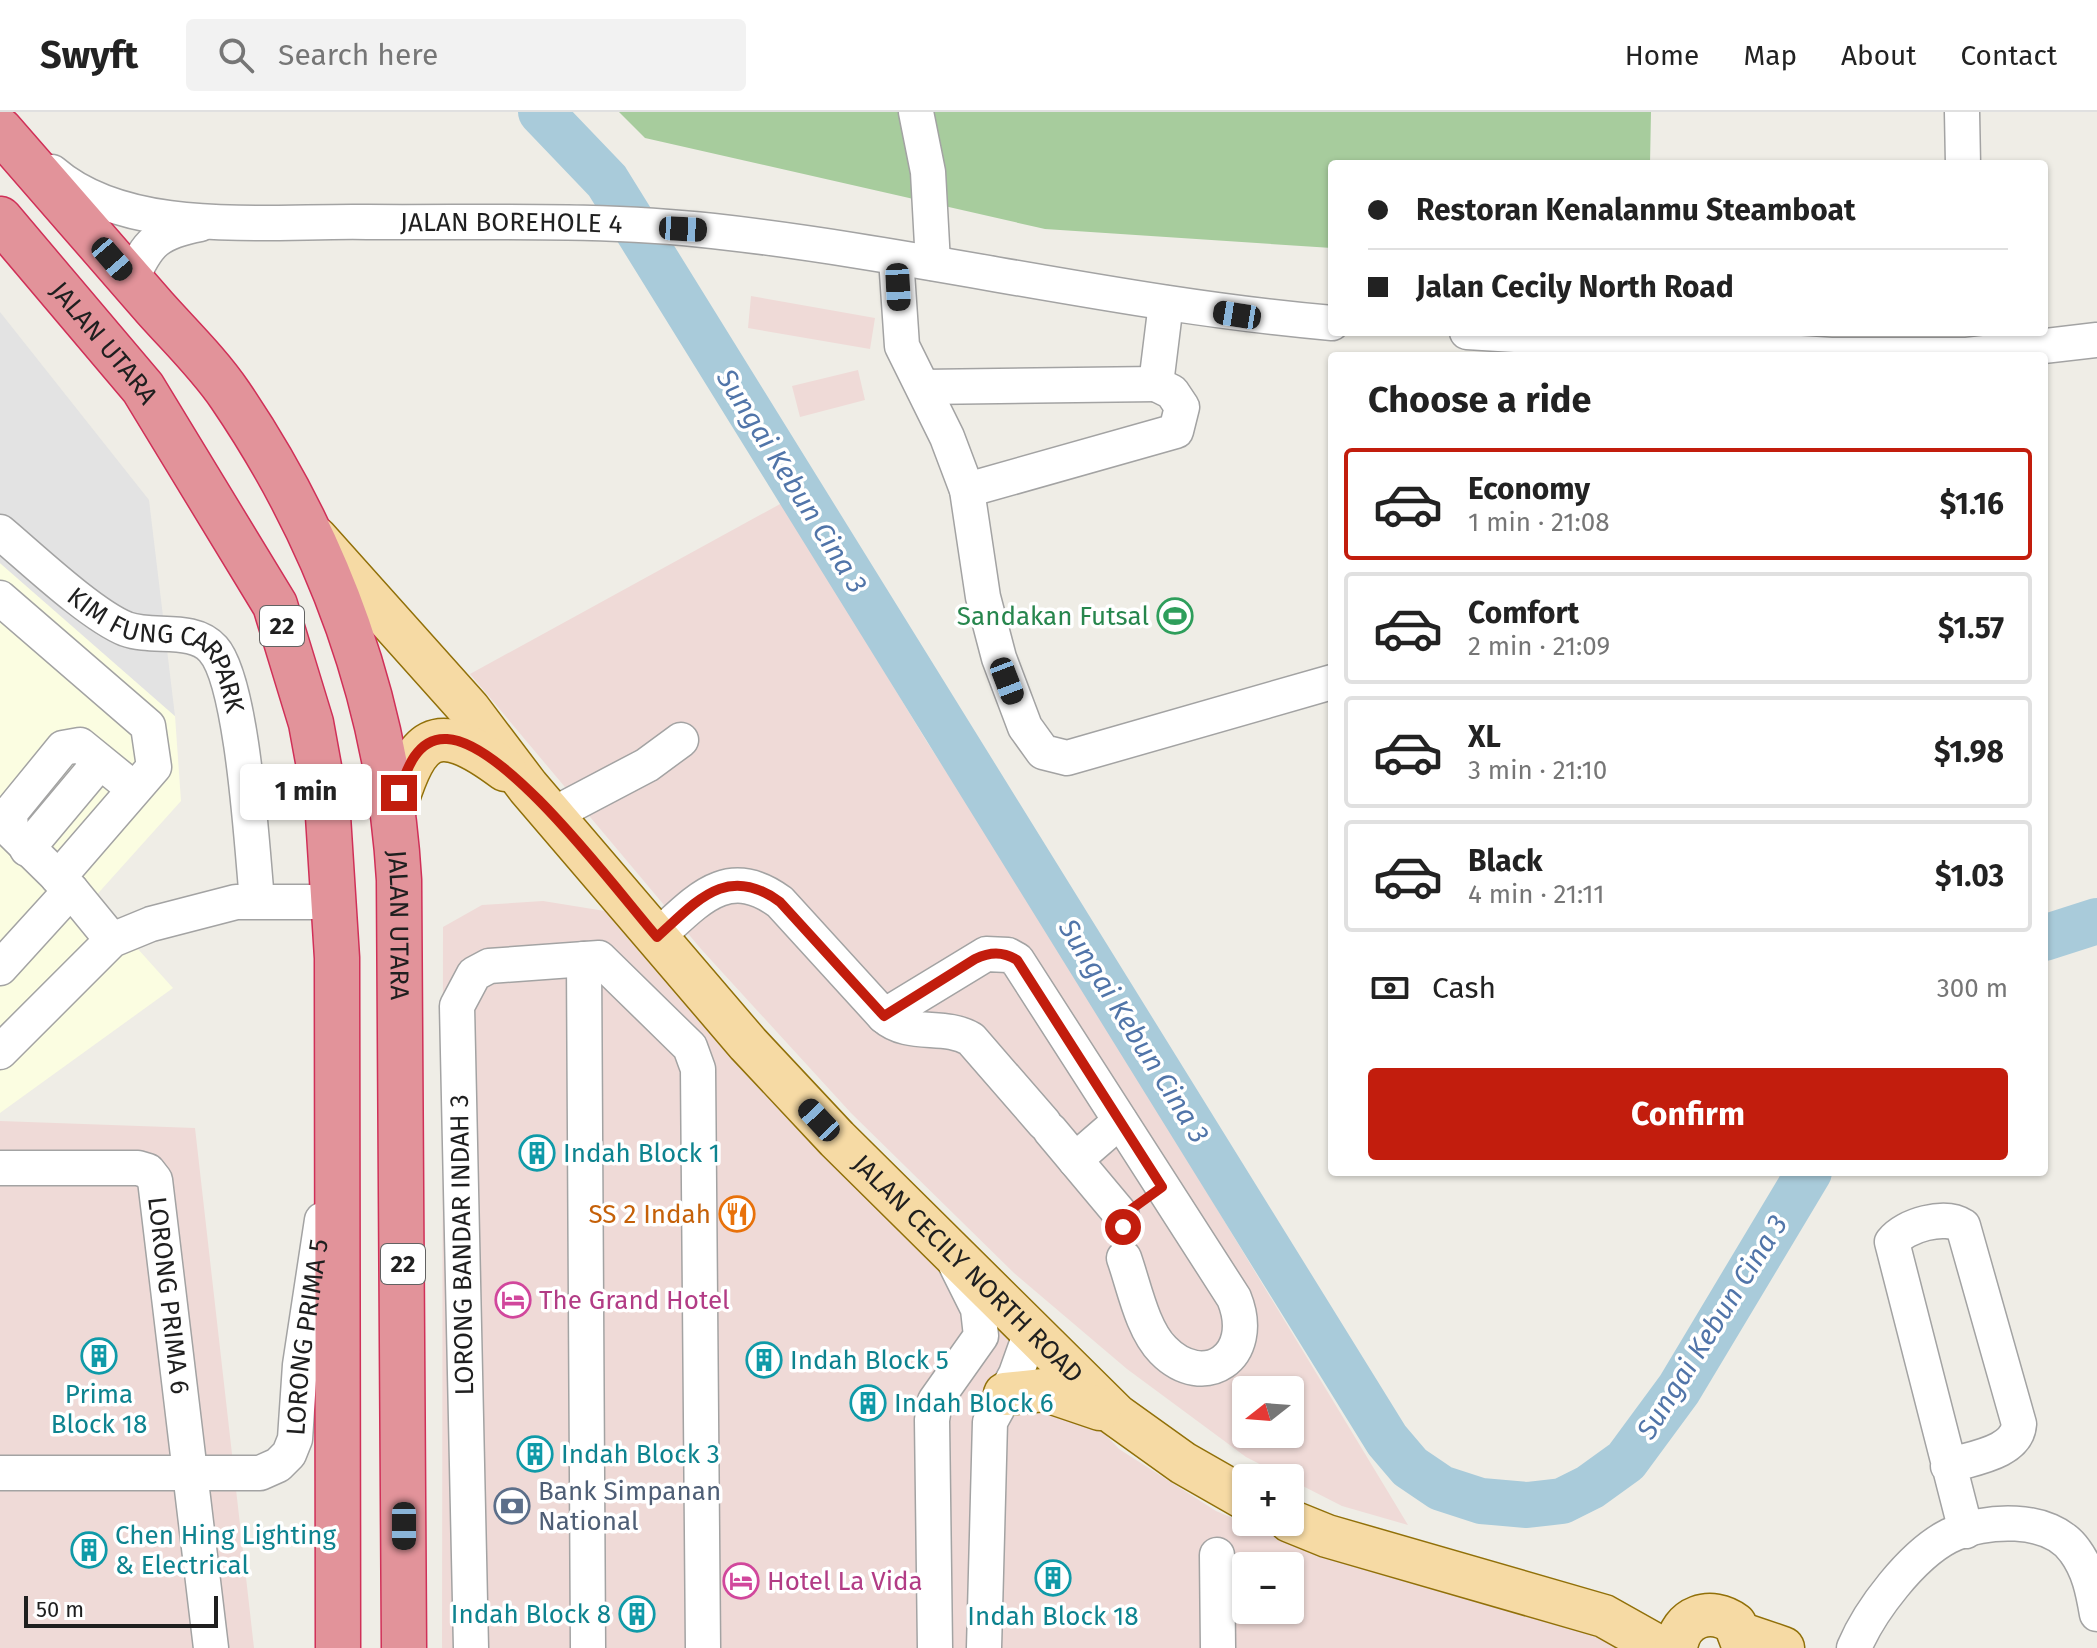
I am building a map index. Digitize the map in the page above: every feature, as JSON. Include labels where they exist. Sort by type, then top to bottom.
[{"type":"highway","name":"JALAN UTARA","points":[[0,128],[229,393],[310,531],[347,617],[375,713],[393,815],[399,880],[404,1648]]},
{"type":"highway","name":"JALAN UTARA","points":[[0,219],[143,388],[275,605],[311,723],[328,816],[338,1010],[338,1648]]},
{"type":"main road","name":"JALAN CECILY NORTH ROAD","points":[[310,531],[469,709],[540,801],[827,1129],[1116,1415],[1183,1463],[1232,1491]]},
{"type":"main road","name":"JALAN CECILY NORTH ROAD","points":[[393,815],[406,772],[417,752],[430,742],[446,738],[476,749],[540,801]]},
{"type":"main road","points":[[1010,1384],[1030,1390],[1059,1392],[1116,1415]]},
{"type":"main road","points":[[1304,1527],[1604,1616],[1622,1613],[1674,1641],[1693,1618],[1715,1614],[1726,1617],[1743,1641],[1783,1648]]},
{"type":"street","points":[[916,112],[928,172],[933,263]]},
{"type":"street","points":[[1962,112],[1963,160]]},
{"type":"street","name":"JALAN BOREHOLE 4","points":[[0,128],[67,185],[87,197],[125,209],[212,222],[594,224],[710,230],[933,263],[1237,315],[1328,323]]},
{"type":"street","points":[[131,281],[143,253],[154,239],[181,228],[212,222]]},
{"type":"street","points":[[896,258],[902,346],[967,490],[983,597],[999,658],[1025,727],[1043,752],[1067,758],[1328,683]]},
{"type":"street","points":[[1156,384],[1166,303]]},
{"type":"street","points":[[1530,336],[1784,352]]},
{"type":"street","points":[[1865,352],[1967,343],[2097,340]]},
{"type":"street","points":[[923,387],[1156,384],[1172,392],[1182,407],[1176,431],[967,490]]},
{"type":"street","name":"KIM FUNG CARPARK","points":[[0,532],[57,581],[122,628],[142,634],[195,636],[214,649],[235,707],[257,900]]},
{"type":"street","points":[[0,598],[148,726],[154,767],[134,789],[0,968]]},
{"type":"street","points":[[540,801],[647,765],[681,740]]},
{"type":"street","points":[[112,940],[64,884],[27,849],[99,763],[134,789]]},
{"type":"street","points":[[657,937],[710,893],[729,885],[747,884],[762,889],[780,902],[884,1016],[902,1028],[956,1033],[971,1039],[1075,1160],[1123,1234],[1160,1347],[1177,1360],[1198,1367],[1219,1364],[1228,1358],[1242,1337],[1239,1310],[1017,960],[1008,955],[986,954],[884,1016]]},
{"type":"street","points":[[0,1052],[112,940],[194,912],[257,900],[333,902]]},
{"type":"street","points":[[588,1648],[592,959]]},
{"type":"street","points":[[592,959],[690,1047],[698,1069],[703,1648]]},
{"type":"street","name":"LORONG BANDAR INDAH 3","points":[[471,1648],[457,1006],[474,974],[489,966],[592,959]]},
{"type":"street","name":"LORONG PRIMA 5","points":[[0,1473],[260,1473],[278,1465],[289,1454],[298,1422],[300,1365],[338,1117]]},
{"type":"street","points":[[1075,1160],[1120,1121]]},
{"type":"street","name":"LORONG PRIMA 6","points":[[0,1168],[138,1168],[148,1171],[155,1180],[211,1648]]},
{"type":"street","points":[[1123,1234],[1162,1187]]},
{"type":"street","points":[[1948,1466],[2010,1445],[2018,1436],[2019,1424],[1963,1226],[1949,1220],[1907,1228],[1892,1242],[1948,1466],[1966,1531]]},
{"type":"street","points":[[935,1648],[932,1420],[935,1401],[981,1336],[981,1319],[949,1250]]},
{"type":"street","points":[[984,1648],[987,1442],[990,1422],[1010,1384],[1031,1332]]},
{"type":"street","points":[[976,1346],[1010,1384]]},
{"type":"street","points":[[1854,1648],[1880,1603],[1906,1570],[1948,1536],[1998,1524],[2038,1525],[2074,1547],[2090,1575],[2097,1614]]},
{"type":"street","points":[[1217,1555],[1218,1648]]},
{"type":"shaded area","points":[[751,296],[875,318],[870,349],[748,328]]},
{"type":"shaded area","points":[[0,312],[149,500],[175,716],[0,563]]},
{"type":"shaded area","points":[[858,370],[865,400],[800,417],[792,386]]},
{"type":"shaded area","points":[[782,503],[927,742],[1034,906],[1408,1525],[1342,1506],[1304,1487],[1304,1464],[1260,1464],[1234,1448],[1304,1448],[1304,1376],[1232,1376],[1232,1447],[1127,1369],[1014,1273],[851,1113],[701,949],[470,674]]},
{"type":"shaded area","points":[[0,563],[175,716],[181,801],[93,899],[173,988],[0,1113]]},
{"type":"shaded area","points":[[543,901],[611,912],[1119,1449],[1216,1511],[1232,1518],[1232,1536],[1275,1536],[1654,1648],[442,1648],[443,927],[482,905]]},
{"type":"shaded area","points":[[0,1121],[195,1128],[254,1648],[0,1648]]},
{"type":"green space","points":[[619,112],[1651,112],[1650,160],[1328,160],[1328,248],[1045,229],[645,138]]},
{"type":"waterway","name":"Sungai Kebun Cina 3","points":[[541,112],[607,181],[1387,1440],[1410,1467],[1441,1488],[1481,1501],[1527,1505],[1562,1501],[1590,1487],[1626,1461],[1679,1389],[1807,1176]]},
{"type":"waterway","name":"Sungai Kebun Cina 3","points":[[2048,937],[2097,921]]},
{"type":"place","name":"Sandakan Futsal","points":[[1175,616]]},
{"type":"place","name":"Indah Block 1","points":[[537,1153]]},
{"type":"place","name":"SS 2 Indah","points":[[737,1214]]},
{"type":"place","name":"The Grand Hotel","points":[[513,1300]]},
{"type":"place","name":"Prima Block 18","points":[[99,1356]]},
{"type":"place","name":"Indah Block 5","points":[[764,1360]]},
{"type":"place","name":"Indah Block 6","points":[[868,1403]]},
{"type":"place","name":"Indah Block 3","points":[[535,1454]]},
{"type":"place","name":"Bank Simpanan National","points":[[512,1506]]},
{"type":"place","name":"Chen Hing Lighting & Electrical","points":[[89,1550]]},
{"type":"place","name":"Indah Block 18","points":[[1053,1578]]},
{"type":"place","name":"Hotel La Vida","points":[[741,1581]]},
{"type":"place","name":"Indah Block 8","points":[[637,1614]]},
{"type":"route","points":[[399,793],[417,752],[430,742],[446,738],[462,742],[528,787],[657,937],[710,893],[729,885],[747,884],[762,889],[780,902],[884,1016],[986,954],[998,953],[1017,960],[1162,1187],[1122,1216],[1123,1227]]}]
